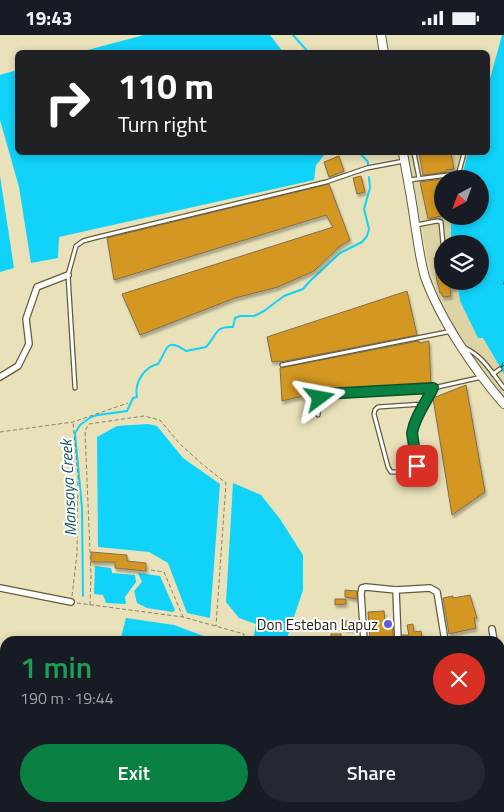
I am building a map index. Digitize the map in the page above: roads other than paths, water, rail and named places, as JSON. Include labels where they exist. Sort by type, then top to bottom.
[{"type":"main road","points":[[381,35],[384,50]]},
{"type":"main road","points":[[403,155],[420,257],[433,296],[462,347],[482,377],[504,404]]},
{"type":"street","points":[[0,377],[18,367],[29,344],[26,319],[37,287],[68,275]]},
{"type":"street","points":[[0,588],[71,602]]},
{"type":"street","points":[[364,636],[362,588],[396,590],[435,589],[444,636]]},
{"type":"street","points":[[396,590],[398,636]]},
{"type":"street","points":[[492,629],[493,636]]},
{"type":"lane","points":[[414,155],[419,178]]},
{"type":"lane","points":[[408,180],[456,174],[459,172],[463,155]]},
{"type":"lane","points":[[75,388],[68,275],[76,246],[84,241],[326,182],[367,168],[404,161]]},
{"type":"lane","points":[[416,225],[425,222],[441,222],[442,235]]},
{"type":"lane","points":[[282,365],[452,331]]},
{"type":"lane","points":[[462,347],[477,355],[504,388]]},
{"type":"lane","points":[[493,374],[500,369]]},
{"type":"lane","points":[[318,415],[320,398],[324,394],[433,388],[482,377]]},
{"type":"lane","points":[[423,404],[378,407],[375,410],[376,423],[391,472],[412,472],[416,470],[412,433],[423,404],[433,388]]},
{"type":"water","points":[[144,35],[270,35],[281,50],[88,50]]},
{"type":"water","points":[[502,35],[504,35],[504,374],[483,338],[478,338],[460,301],[458,290],[489,290],[489,235],[451,235],[451,225],[489,225],[489,170],[463,170],[467,155],[490,155],[490,79]]},
{"type":"water","points":[[15,71],[15,155],[324,155],[316,165],[314,180],[59,237],[58,258],[31,263],[19,187],[0,120],[0,75]]},
{"type":"water","points":[[0,176],[14,268],[0,272]]},
{"type":"water","points":[[148,424],[157,426],[183,458],[220,484],[210,618],[187,613],[168,563],[149,552],[98,547],[97,437],[117,426]]},
{"type":"water","points":[[233,483],[261,495],[280,519],[303,555],[303,590],[288,636],[254,636],[256,624],[239,618],[226,602]]},
{"type":"water","points":[[95,566],[111,568],[112,573],[135,575],[136,582],[125,597],[126,604],[106,603],[103,595],[94,594]]},
{"type":"water","points":[[138,573],[160,576],[175,610],[173,612],[147,608],[137,603],[134,591],[142,582]]},
{"type":"water","points":[[126,618],[174,625],[204,636],[121,636]]},
{"type":"waterway","name":"Mansaya Creek","points":[[293,35],[306,50]]},
{"type":"waterway","name":"Mansaya Creek","points":[[362,155],[368,162],[368,165]]},
{"type":"waterway","name":"Mansaya Creek","points":[[83,596],[82,508],[75,433],[80,425],[91,417],[127,411],[133,398],[137,397],[137,386],[141,376],[148,368],[158,364],[165,350],[170,345],[186,351],[206,347],[219,330],[233,327],[235,318],[254,316],[284,296],[303,289],[340,253],[362,242],[367,236],[369,229],[364,209],[370,188],[369,177]]},
{"type":"place","name":"Don Esteban Lapuz","points":[[388,624]]}]
